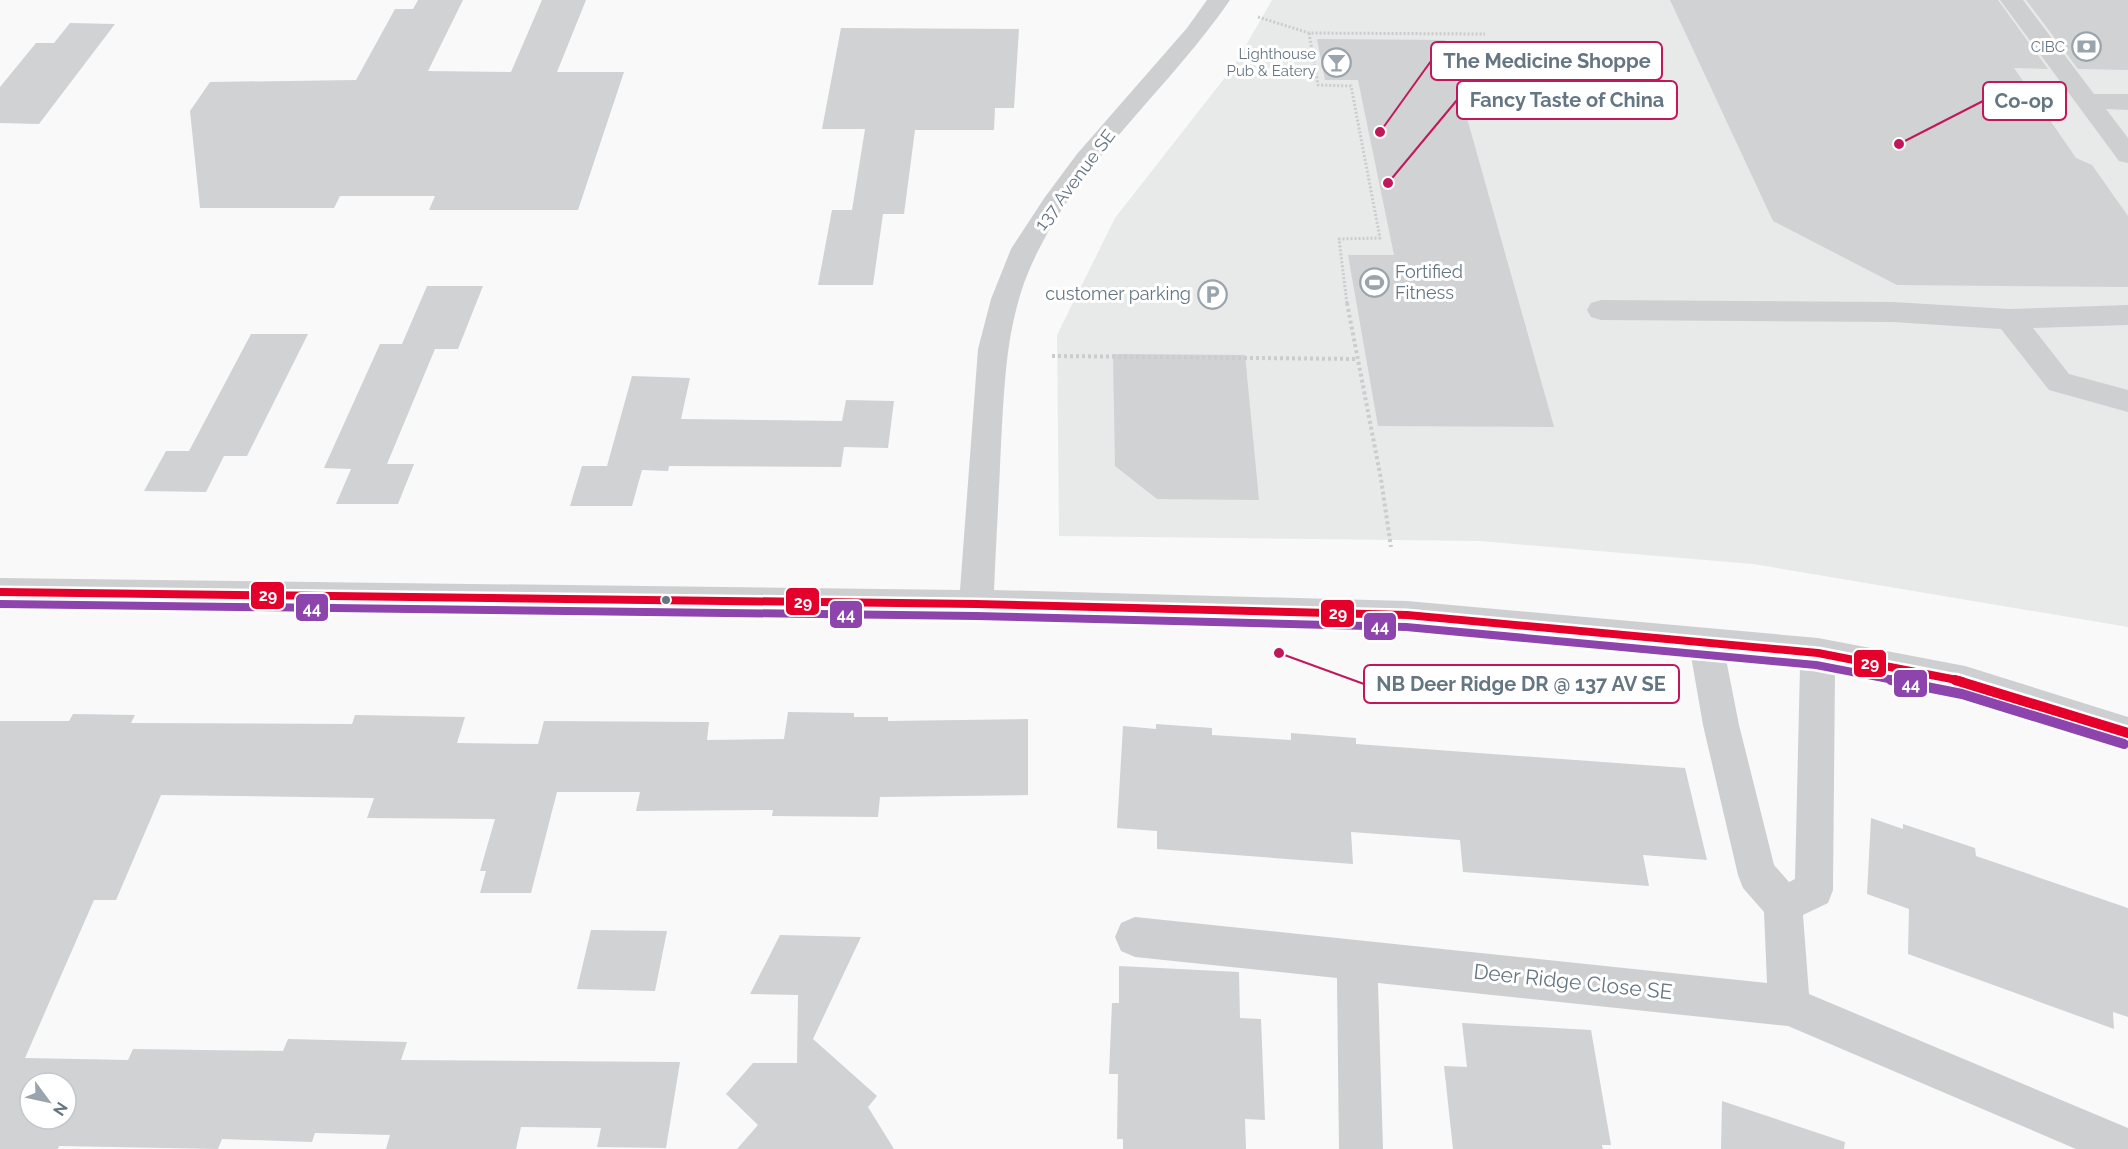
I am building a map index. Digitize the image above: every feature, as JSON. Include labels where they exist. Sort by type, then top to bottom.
[{"type":"street","name":"137 Avenue SE","points":[[976,604],[992,349],[1005,299],[1025,249],[1054,203],[1086,160],[1195,33],[1219,0]]},
{"type":"street","points":[[2011,0],[2128,155]]},
{"type":"street","points":[[2087,101],[2128,102]]},
{"type":"street","points":[[1601,310],[1893,312],[2009,319],[2128,315]]},
{"type":"street","points":[[2009,319],[2059,382],[2128,401]]},
{"type":"street","points":[[0,592],[976,604],[1407,615],[1818,653],[1965,682],[2128,733]]},
{"type":"street","points":[[1706,643],[1721,725],[1756,875],[1783,905],[1789,1006]]},
{"type":"street","points":[[1783,905],[1814,890],[1818,653]]},
{"type":"street","name":"Deer Ridge Close SE","points":[[1136,937],[1789,1006],[2127,1149]]},
{"type":"street","points":[[1357,959],[1361,1149]]},
{"type":"path","points":[[1258,17],[1309,33],[1485,34]]},
{"type":"path","points":[[1309,33],[1318,85],[1351,86],[1380,238],[1339,239],[1342,277],[1391,547]]},
{"type":"path","points":[[1052,356],[1358,359]]},
{"type":"shaded area","points":[[1272,0],[2128,0],[2128,627],[1753,564],[1480,541],[1059,536],[1057,335],[1115,218],[1234,66]]},
{"type":"building","points":[[418,0],[463,0],[428,71],[511,72],[542,0],[586,0],[557,72],[624,72],[578,210],[429,210],[435,196],[340,196],[334,208],[200,208],[190,111],[210,82],[356,80],[395,9],[413,9]]},
{"type":"building","points":[[1670,0],[1998,0],[2048,69],[2014,68],[2076,158],[2092,165],[2128,216],[2128,287],[1897,285],[1773,221]]},
{"type":"building","points":[[2026,0],[2128,0],[2128,70],[2078,69]]},
{"type":"building","points":[[70,23],[115,24],[39,124],[0,123],[0,87],[36,43],[54,43]]},
{"type":"building","points":[[841,28],[1019,29],[1014,108],[995,108],[994,130],[915,130],[904,214],[883,214],[873,285],[818,285],[832,210],[852,210],[865,129],[822,129]]},
{"type":"building","points":[[1317,39],[1445,40],[1554,427],[1378,426],[1348,255],[1394,255],[1358,80],[1325,80]]},
{"type":"building","points":[[427,286],[483,286],[458,349],[435,349],[387,464],[414,464],[398,504],[336,504],[351,469],[324,468],[380,344],[402,344]]},
{"type":"building","points":[[251,334],[308,334],[247,456],[224,456],[206,492],[144,491],[166,451],[189,451]]},
{"type":"building","points":[[1113,354],[1245,355],[1259,500],[1157,499],[1115,466]]},
{"type":"building","points":[[632,376],[690,378],[681,419],[842,421],[846,400],[894,401],[888,448],[844,447],[841,467],[669,466],[668,471],[642,470],[632,506],[570,506],[582,466],[607,466]]},
{"type":"building","points":[[788,712],[854,713],[854,717],[888,717],[888,721],[1028,719],[1028,795],[880,797],[878,817],[772,816],[773,810],[636,811],[640,792],[557,792],[531,893],[480,893],[486,871],[480,871],[495,819],[367,818],[374,798],[161,795],[116,900],[94,900],[25,1058],[128,1060],[133,1049],[283,1051],[288,1039],[407,1042],[401,1060],[680,1062],[666,1148],[597,1147],[601,1128],[521,1127],[516,1149],[386,1149],[390,1135],[315,1133],[312,1142],[222,1139],[218,1149],[59,1146],[58,1149],[0,1149],[0,721],[69,721],[73,714],[135,715],[131,723],[352,724],[355,715],[465,717],[457,743],[538,744],[544,721],[709,722],[707,740],[784,739]]},
{"type":"building","points":[[1156,724],[1212,728],[1212,735],[1291,740],[1291,733],[1356,738],[1356,744],[1685,768],[1707,860],[1643,855],[1649,886],[1463,872],[1460,840],[1351,832],[1353,864],[1157,849],[1157,831],[1117,828],[1123,726],[1156,729]]},
{"type":"building","points":[[1871,818],[1903,829],[1903,824],[1975,848],[1976,856],[2128,908],[2128,1017],[2113,1012],[2114,1029],[1908,954],[1909,909],[1867,894]]},
{"type":"building","points":[[591,930],[667,931],[655,991],[577,989]]},
{"type":"building","points":[[780,935],[861,937],[813,1039],[877,1096],[868,1107],[894,1149],[737,1149],[758,1125],[726,1094],[753,1063],[797,1063],[798,995],[750,994]]},
{"type":"building","points":[[1119,966],[1239,972],[1240,1018],[1261,1019],[1265,1120],[1245,1119],[1246,1149],[1123,1149],[1123,1139],[1117,1139],[1118,1074],[1109,1074],[1112,1003],[1119,1003]]},
{"type":"building","points":[[1462,1023],[1591,1030],[1611,1145],[1602,1145],[1603,1149],[1453,1149],[1444,1066],[1467,1067]]},
{"type":"building","points":[[1722,1101],[1845,1142],[1844,1149],[1721,1149]]},
{"type":"transit line","name":"29","points":[[0,592],[976,604],[1407,615],[1818,653],[1965,682],[2128,733]]},
{"type":"transit line","name":"44","points":[[0,604],[976,616],[1406,627],[1816,665],[1962,694],[2124,744]]},
{"type":"place","name":"CIBC","points":[[2086,47]]},
{"type":"place","name":"Lighthouse Pub & Eatery","points":[[1337,63]]},
{"type":"place","name":"The Medicine Shoppe","points":[[1380,132]]},
{"type":"place","name":"Co-op","points":[[1899,144]]},
{"type":"place","name":"Fancy Taste of China","points":[[1388,183]]},
{"type":"place","name":"Fortified Fitness","points":[[1374,282]]},
{"type":"place","name":"customer parking","points":[[1212,294]]},
{"type":"place","name":"NB Deer Ridge DR @ 137 AV SE","points":[[1279,653]]}]
